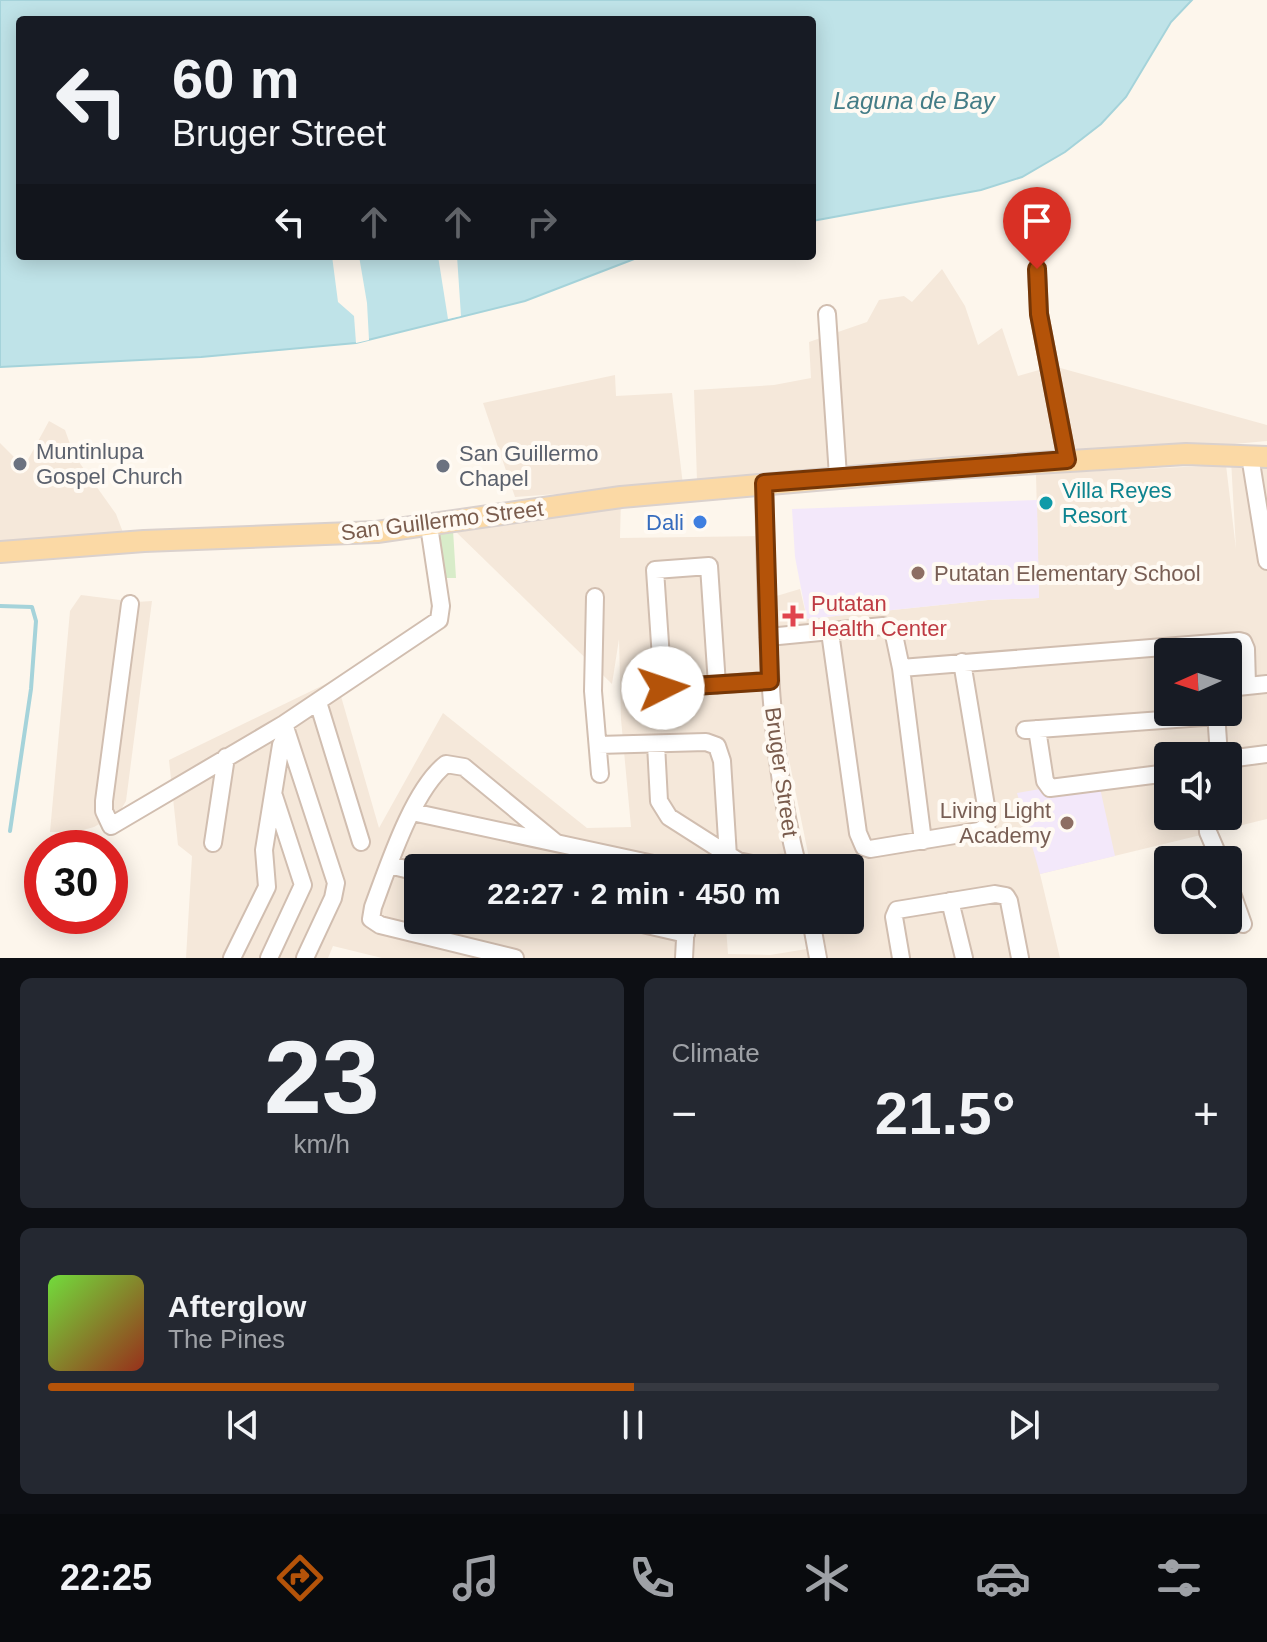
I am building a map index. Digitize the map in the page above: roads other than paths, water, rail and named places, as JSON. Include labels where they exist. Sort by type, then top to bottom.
[{"type":"main road","name":"San Guillermo Street","points":[[0,552],[144,541],[377,532],[621,497],[838,476],[1186,454],[1258,457]]},
{"type":"street","points":[[1037,269],[1039,314],[1067,460]]},
{"type":"street","points":[[827,314],[838,476]]},
{"type":"street","points":[[1258,457],[1267,561]]},
{"type":"street","name":"Bruger Street","points":[[764,483],[770,681],[778,766],[795,854]]},
{"type":"street","points":[[130,604],[104,801],[104,811],[111,826],[226,757],[285,729],[318,702],[439,620],[441,606],[429,526]]},
{"type":"street","points":[[717,685],[709,566],[655,570],[663,688],[717,685],[770,681]]},
{"type":"street","points":[[595,597],[593,691],[600,774]]},
{"type":"street","points":[[768,637],[890,627],[895,634],[901,668],[923,841]]},
{"type":"street","points":[[830,632],[859,841],[870,849],[979,831],[988,823],[962,662]]},
{"type":"street","points":[[901,668],[1239,641],[1246,649],[1247,685]]},
{"type":"street","points":[[1242,686],[1267,684]]},
{"type":"street","points":[[318,702],[361,842]]},
{"type":"street","points":[[1154,719],[1031,730],[1045,781],[1050,788],[1154,775]]},
{"type":"street","points":[[232,958],[267,887],[264,850],[285,729]]},
{"type":"street","points":[[285,729],[336,883],[333,898],[305,958]]},
{"type":"street","points":[[598,745],[706,742],[717,746],[721,752],[728,854]]},
{"type":"street","points":[[656,744],[659,801],[665,813],[725,854]]},
{"type":"street","points":[[1242,757],[1267,754]]},
{"type":"street","points":[[213,843],[226,757]]},
{"type":"street","points":[[515,958],[471,953],[380,925],[371,919],[373,907],[412,812],[427,784],[446,764],[464,767],[555,842]]},
{"type":"street","points":[[269,958],[303,885],[274,793]]},
{"type":"street","points":[[412,812],[609,854]]},
{"type":"street","points":[[389,865],[404,869]]},
{"type":"street","points":[[901,958],[895,913],[901,908],[995,894],[1006,896],[1020,958]]},
{"type":"street","points":[[950,901],[964,958]]},
{"type":"street","points":[[684,958],[686,934]]},
{"type":"street","points":[[814,934],[818,958]]},
{"type":"water","name":"Laguna de Bay","points":[[0,0],[1192,0],[1171,22],[1126,97],[1101,124],[1065,152],[1022,177],[981,190],[816,220],[816,16],[16,16],[16,260],[632,260],[525,301],[356,343],[201,357],[0,367]]},
{"type":"waterway","points":[[0,606],[32,607],[36,621],[31,689],[10,831]]},
{"type":"place","name":"Muntinlupa Gospel Church","points":[[20,464]]},
{"type":"place","name":"San Guillermo Chapel","points":[[443,466]]},
{"type":"place","name":"Villa Reyes Resort","points":[[1046,503]]},
{"type":"place","name":"Dali","points":[[700,522]]},
{"type":"place","name":"Putatan Elementary School","points":[[918,573]]},
{"type":"place","name":"Putatan Health Center","points":[[793,616]]},
{"type":"place","name":"Living Light Academy","points":[[1067,823]]}]
